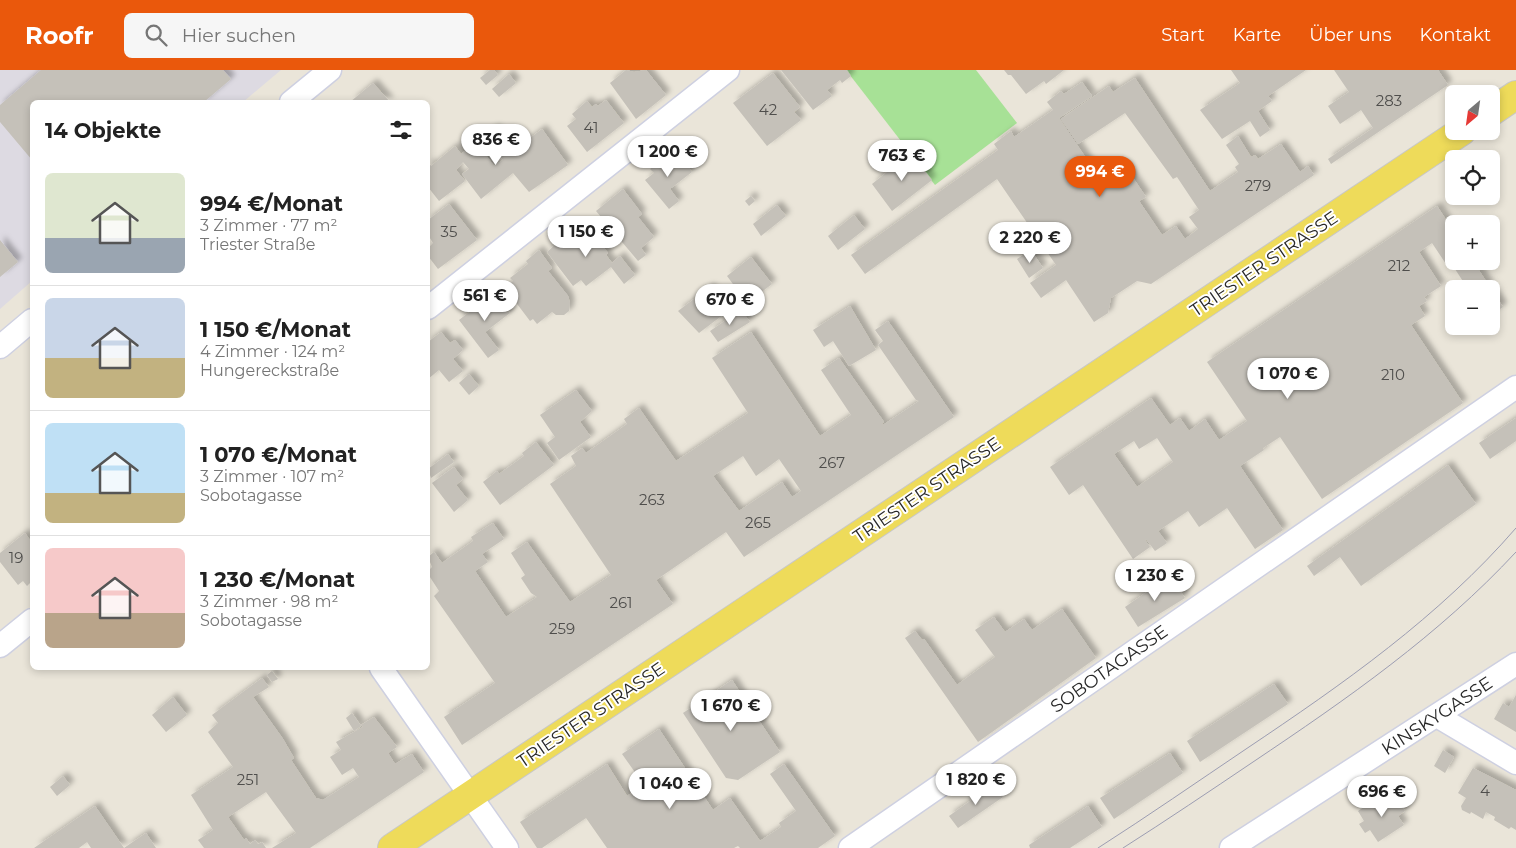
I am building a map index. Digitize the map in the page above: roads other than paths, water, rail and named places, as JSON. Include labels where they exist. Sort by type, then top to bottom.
[{"type":"main road","points":[[1500,106],[1516,95]]},
{"type":"main road","name":"TRIESTER STRASSE","points":[[392,848],[1449,140]]},
{"type":"street","points":[[293,100],[330,70]]},
{"type":"street","points":[[430,306],[728,70]]},
{"type":"street","points":[[0,347],[30,322]]},
{"type":"street","name":"SOBOTAGASSE","points":[[850,848],[1516,388]]},
{"type":"street","points":[[0,646],[30,622]]},
{"type":"street","name":"KINSKYGASSE","points":[[1231,848],[1516,664]]},
{"type":"street","points":[[382,670],[507,848]]},
{"type":"street","points":[[1437,716],[1516,763]]},
{"type":"tram line","points":[[1098,848],[1318,700],[1388,648],[1455,591],[1516,528]]},
{"type":"tram line","points":[[1123,848],[1357,690],[1456,611],[1516,552]]}]
